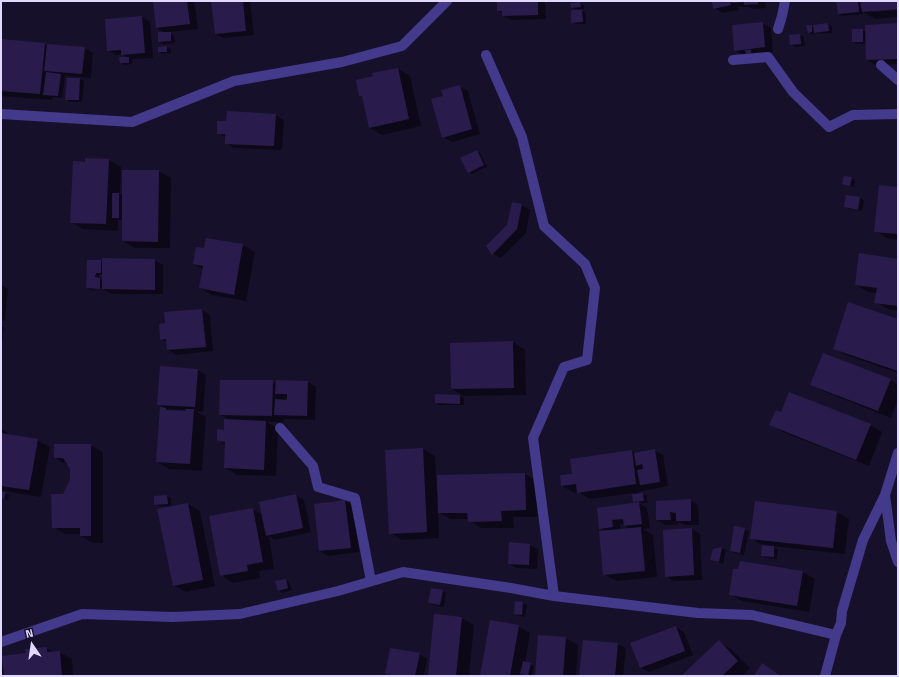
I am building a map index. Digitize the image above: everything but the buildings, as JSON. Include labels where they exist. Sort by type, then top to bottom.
[{"type":"street","points":[[1,114],[132,122],[234,81],[342,62],[402,46],[446,1]]},
{"type":"street","points":[[778,29],[784,1]]},
{"type":"street","points":[[486,55],[522,137],[544,226],[585,264],[595,288],[587,360],[564,368],[533,438],[554,596]]},
{"type":"street","points":[[733,60],[768,57],[793,92],[829,127],[854,115],[898,114]]},
{"type":"street","points":[[881,65],[898,80]]},
{"type":"street","points":[[280,428],[313,466],[318,487],[355,498],[371,581]]},
{"type":"street","points":[[825,676],[863,540],[885,495],[898,453]]},
{"type":"street","points":[[885,495],[891,541],[898,562]]},
{"type":"street","points":[[1,642],[82,614],[173,617],[240,614],[338,591],[403,572],[554,596],[698,613],[752,615],[836,635]]}]
